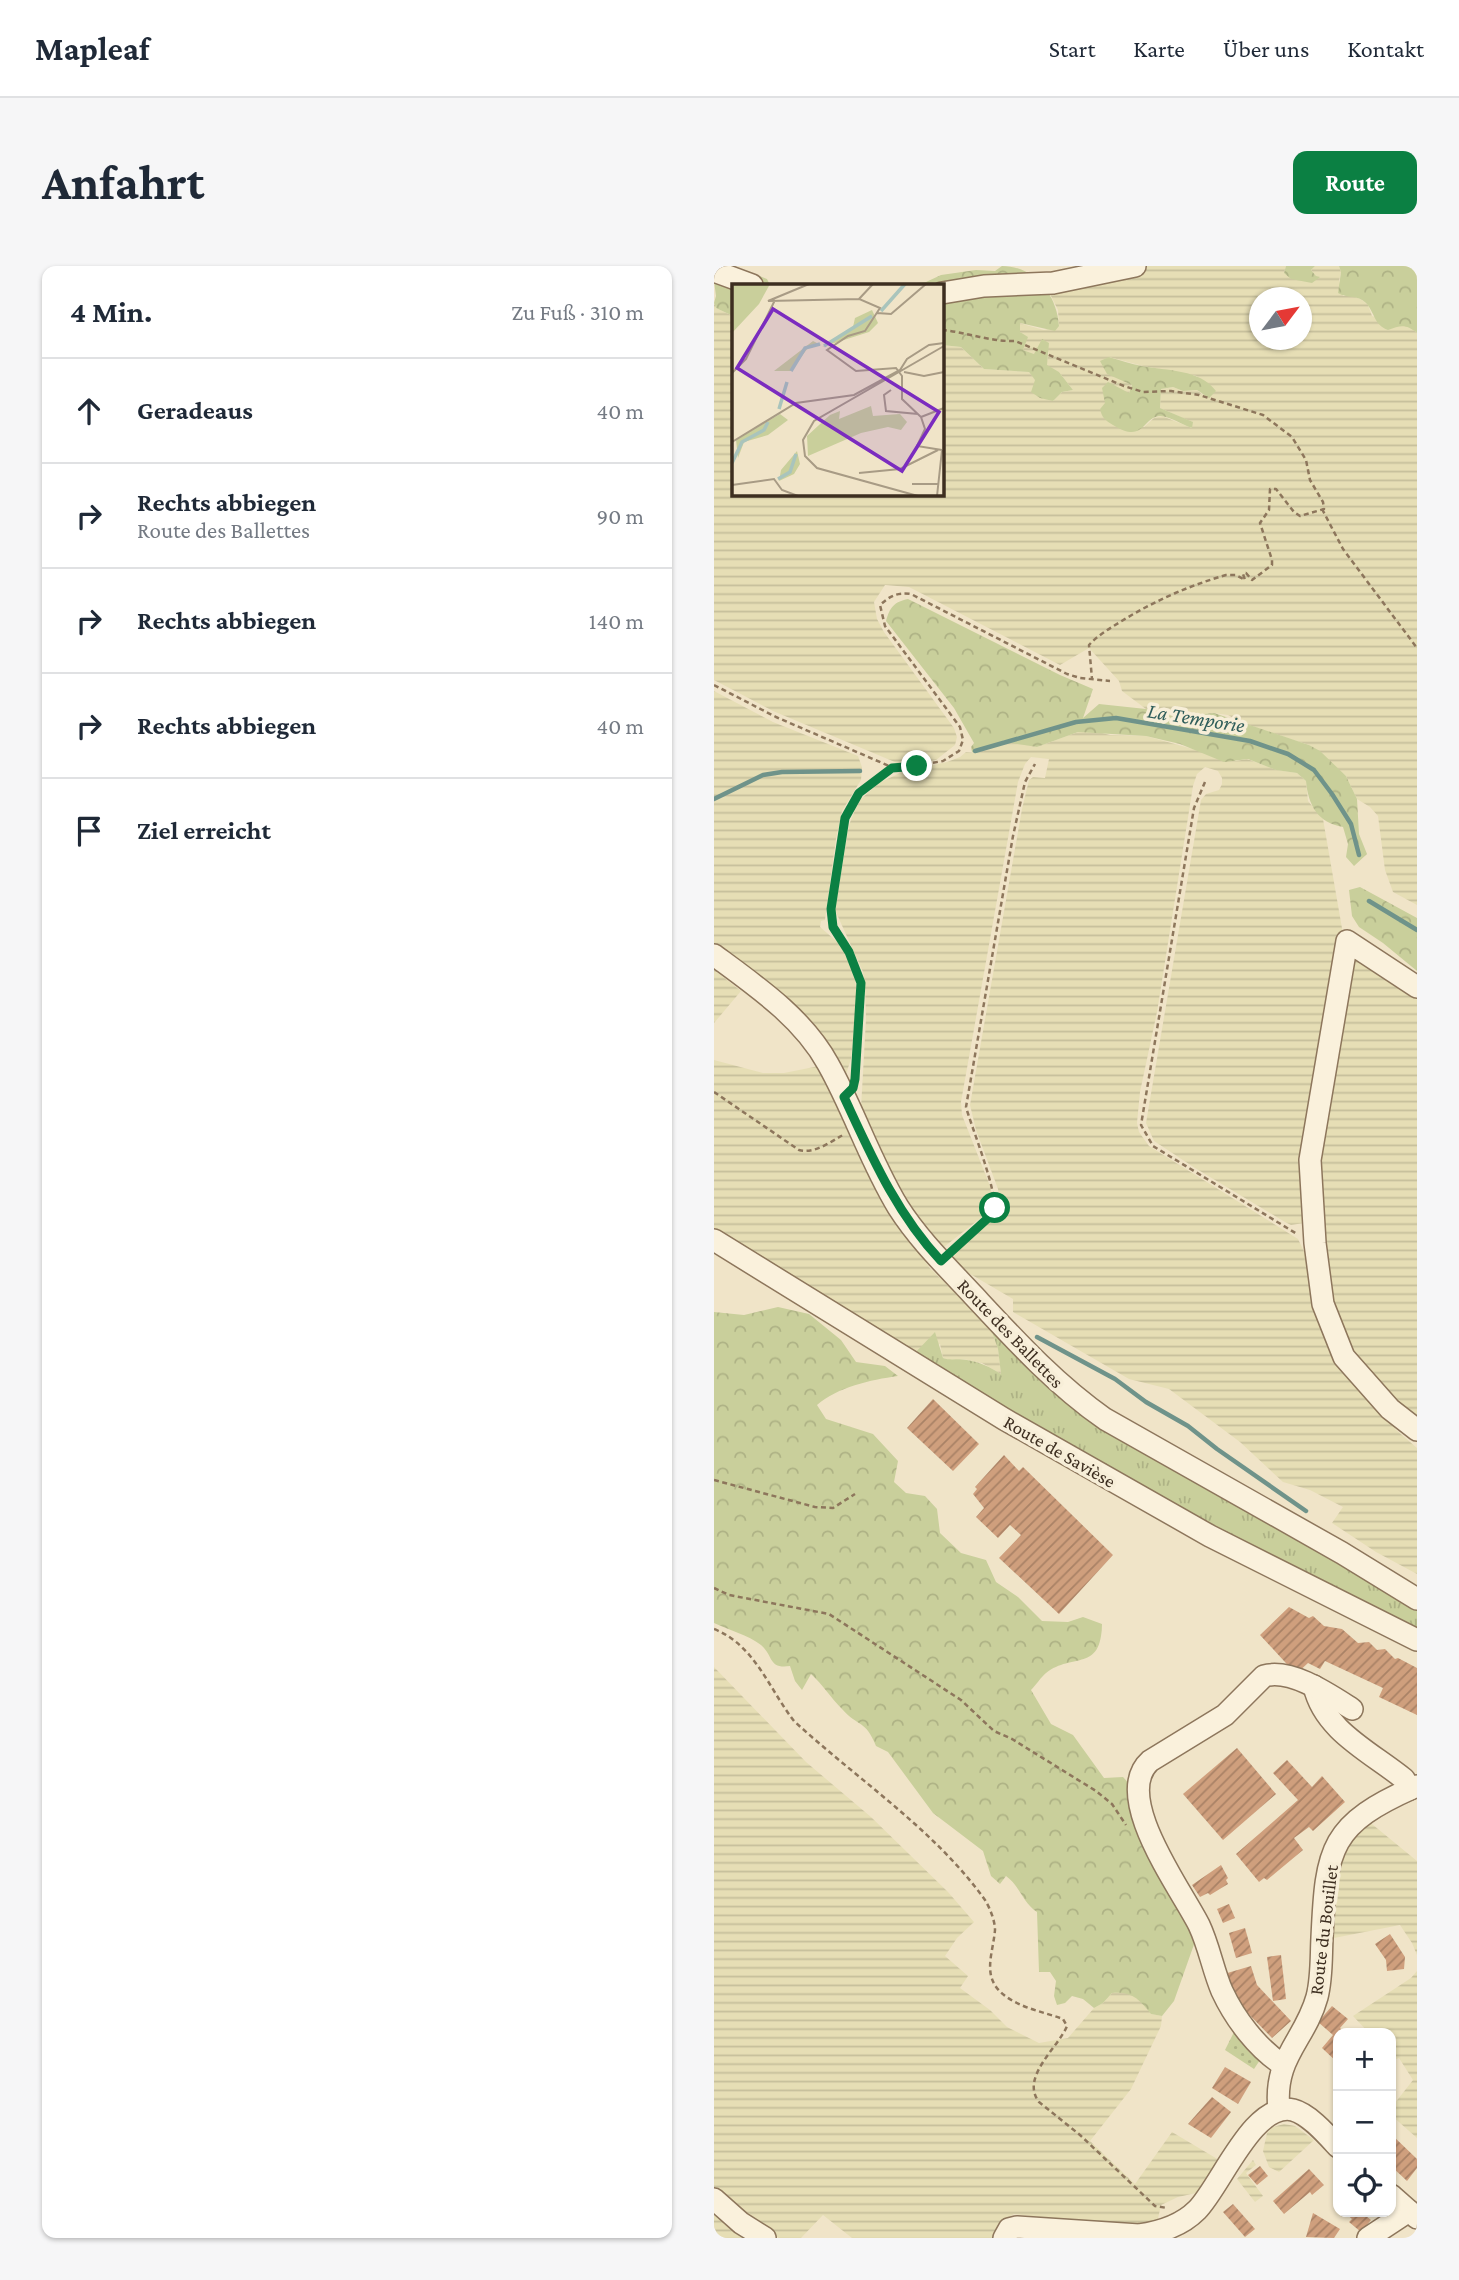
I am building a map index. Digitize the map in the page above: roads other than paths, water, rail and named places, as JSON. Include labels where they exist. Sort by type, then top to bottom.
[{"type":"street","points":[[943,293],[984,286],[1053,284],[1135,266]]},
{"type":"street","points":[[714,271],[749,284]]},
{"type":"street","points":[[1417,987],[1347,941],[1310,1160],[1322,1304],[1344,1357],[1390,1409],[1417,1430]]},
{"type":"street","name":"Route des Ballettes","points":[[714,955],[757,988],[803,1029],[828,1063],[898,1207],[941,1261],[1045,1371],[1087,1406],[1126,1432],[1342,1553],[1417,1599]]},
{"type":"street","name":"Route de Savièse","points":[[714,1240],[1004,1419],[1210,1536],[1417,1640]]},
{"type":"street","points":[[1283,2065],[1272,2058],[1239,2021],[1222,1991],[1200,1927],[1143,1819],[1139,1807],[1138,1779],[1141,1769],[1150,1761],[1225,1715],[1264,1675],[1284,1675],[1314,1686],[1352,1709]]},
{"type":"street","points":[[1314,1686],[1316,1698],[1335,1726],[1413,1787]]},
{"type":"street","name":"Route du Bouillet","points":[[1279,2110],[1277,2093],[1283,2065],[1317,1996],[1321,1976],[1324,1898],[1334,1848],[1354,1821],[1385,1800],[1413,1787]]},
{"type":"street","points":[[1004,2238],[1009,2230],[1017,2227],[1139,2235],[1175,2226],[1195,2213],[1208,2198],[1261,2119],[1279,2110],[1294,2110],[1310,2120],[1333,2142]]},
{"type":"street","points":[[714,2199],[741,2223],[765,2238]]},
{"type":"street","points":[[1368,2238],[1413,2214],[1396,2199]]},
{"type":"waterway","name":"La Temporie","points":[[975,751],[1076,722],[1116,718],[1250,741],[1288,754],[1314,770],[1351,824],[1359,855]]},
{"type":"waterway","name":"La Temporie","points":[[714,799],[763,775],[782,772],[860,771]]},
{"type":"waterway","name":"La Temporie","points":[[1369,901],[1417,930]]},
{"type":"waterway","points":[[1037,1337],[1115,1379],[1146,1402],[1188,1426],[1306,1511]]}]
